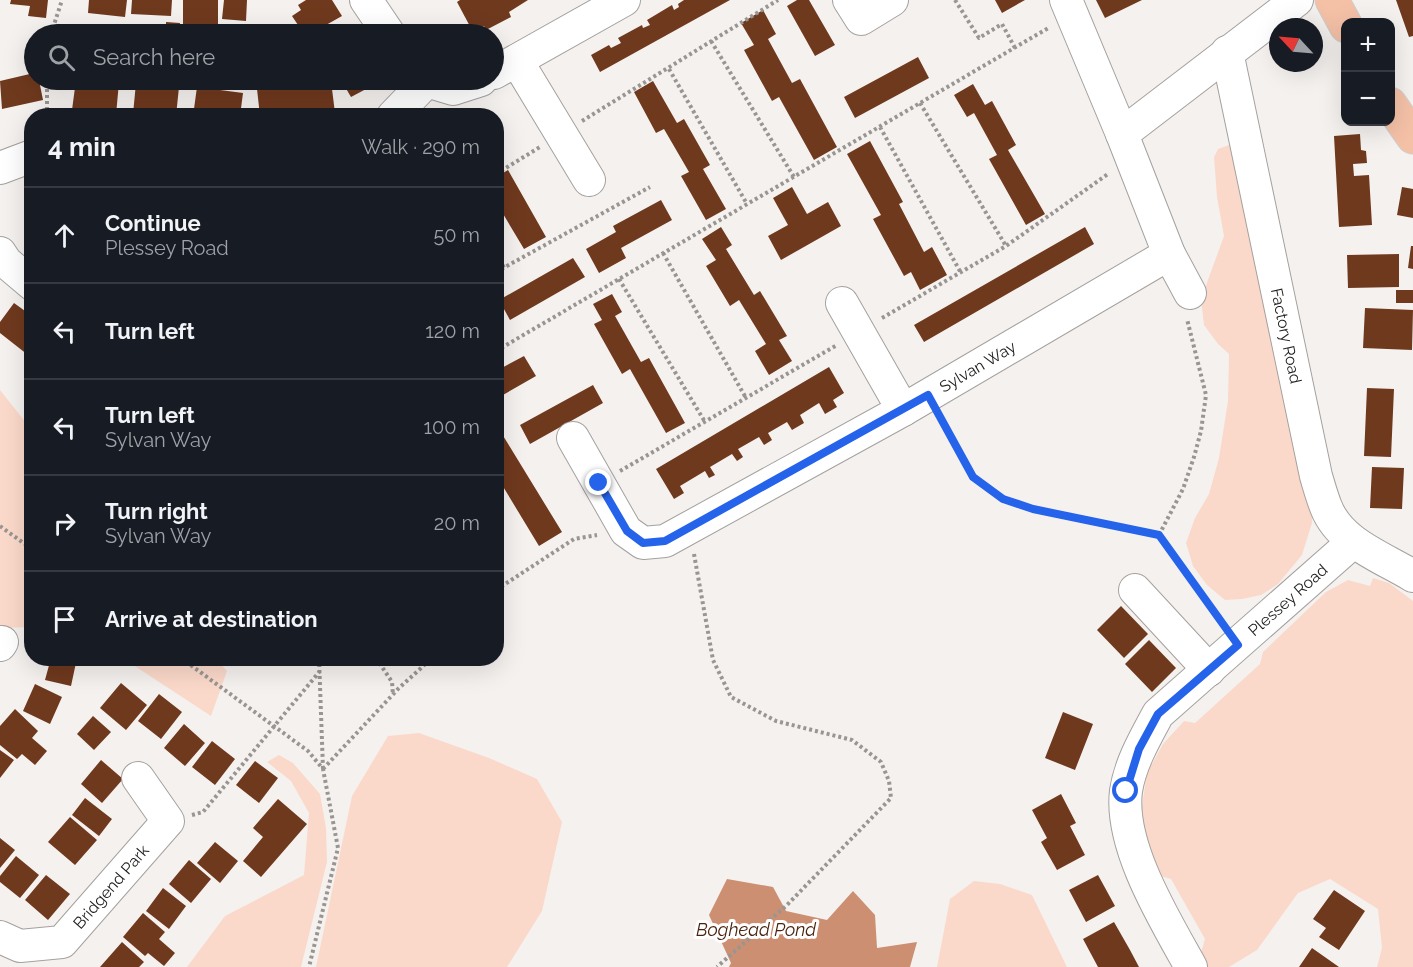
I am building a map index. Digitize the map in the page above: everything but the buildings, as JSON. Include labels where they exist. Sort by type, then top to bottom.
[{"type":"main road","points":[[1332,0],[1342,18]]},
{"type":"main road","points":[[1395,111],[1413,137]]},
{"type":"street","points":[[366,0],[382,24]]},
{"type":"street","points":[[589,180],[561,134],[505,67],[624,0]]},
{"type":"street","points":[[849,0],[861,19],[892,0]]},
{"type":"street","points":[[1122,134],[1297,0]]},
{"type":"street","points":[[1069,7],[1169,254],[1190,293]]},
{"type":"street","name":"Factory Road","points":[[1227,52],[1316,476],[1326,509],[1338,528],[1353,542],[1413,576]]},
{"type":"street","points":[[400,108],[416,90]]},
{"type":"street","points":[[0,168],[24,159]]},
{"type":"street","points":[[0,253],[6,262],[24,277]]},
{"type":"street","name":"Sylvan Way","points":[[627,531],[643,543],[665,541],[916,403],[1169,254]]},
{"type":"street","points":[[842,303],[916,403]]},
{"type":"street","points":[[573,438],[627,531]]},
{"type":"street","name":"Plessey Road","points":[[1191,967],[1162,915],[1127,829],[1126,791],[1139,749],[1158,714],[1353,542]]},
{"type":"street","points":[[1135,590],[1209,670]]},
{"type":"street","points":[[138,778],[168,821]]},
{"type":"street","name":"Bridgend Park","points":[[26,950],[62,942],[168,821]]},
{"type":"path","points":[[54,24],[62,0]]},
{"type":"path","points":[[504,169],[778,0]]},
{"type":"path","points":[[955,0],[979,38],[1002,24],[1015,48]]},
{"type":"path","points":[[504,346],[1015,48],[1069,7]]},
{"type":"path","points":[[711,41],[794,177]]},
{"type":"path","points":[[669,69],[747,204]]},
{"type":"path","points":[[47,90],[47,108]]},
{"type":"path","points":[[920,103],[1006,246]]},
{"type":"path","points":[[880,127],[961,273]]},
{"type":"path","points":[[505,269],[650,187]]},
{"type":"path","points":[[663,253],[746,398]]},
{"type":"path","points":[[619,279],[705,422]]},
{"type":"path","points":[[1159,535],[1183,489],[1194,457],[1201,431],[1206,395],[1184,309],[1190,293]]},
{"type":"path","points":[[916,403],[973,477],[1003,499],[1033,509],[1159,535],[1238,645]]},
{"type":"path","points":[[0,526],[24,543]]},
{"type":"path","points":[[689,527],[713,660],[731,697],[777,721],[852,740],[881,762],[889,782],[891,798],[788,905],[717,967]]},
{"type":"path","points":[[504,585],[574,539],[627,531]]},
{"type":"path","points":[[191,666],[308,751],[323,769]]},
{"type":"path","points":[[309,967],[338,849],[323,769],[320,666]]},
{"type":"path","points":[[381,666],[392,682],[393,695]]},
{"type":"path","points":[[323,769],[424,666]]},
{"type":"path","points":[[168,821],[203,812],[320,671]]},
{"type":"shaded area","points":[[1229,145],[1235,153],[1312,497],[1312,523],[1302,555],[1278,584],[1261,595],[1225,600],[1207,585],[1193,566],[1186,543],[1195,518],[1209,494],[1219,458],[1228,401],[1229,354],[1218,344],[1204,325],[1201,299],[1224,236],[1217,197],[1214,157],[1218,149]]},
{"type":"shaded area","points":[[0,390],[24,420],[24,627],[0,628]]},
{"type":"shaded area","points":[[1373,578],[1389,583],[1413,601],[1413,967],[1377,967],[1382,948],[1378,909],[1330,879],[1298,893],[1257,950],[1229,967],[1204,967],[1199,959],[1205,939],[1171,879],[1157,875],[1144,842],[1141,812],[1147,773],[1163,744],[1184,721],[1195,723],[1260,664],[1263,652],[1326,592],[1348,580],[1370,586]]},
{"type":"shaded area","points":[[135,666],[222,666],[227,671],[211,716]]},
{"type":"shaded area","points":[[419,733],[489,758],[537,779],[562,822],[542,911],[507,967],[316,967],[352,796],[388,736]]},
{"type":"shaded area","points":[[279,755],[293,763],[320,794],[326,828],[327,862],[301,967],[187,967],[225,916],[304,875],[309,813],[291,781],[267,762]]},
{"type":"shaded area","points":[[974,881],[1000,884],[1032,895],[1067,967],[937,967],[950,899]]},
{"type":"water","name":"Boghead Pond","points":[[727,879],[773,887],[786,911],[827,920],[853,891],[875,915],[877,948],[917,942],[910,967],[729,967],[731,963],[709,915]]},
{"type":"route","points":[[599,483],[627,531],[643,543],[665,541],[928,395],[973,477],[1003,499],[1033,509],[1159,535],[1238,645],[1158,714],[1139,749],[1126,791]]}]
